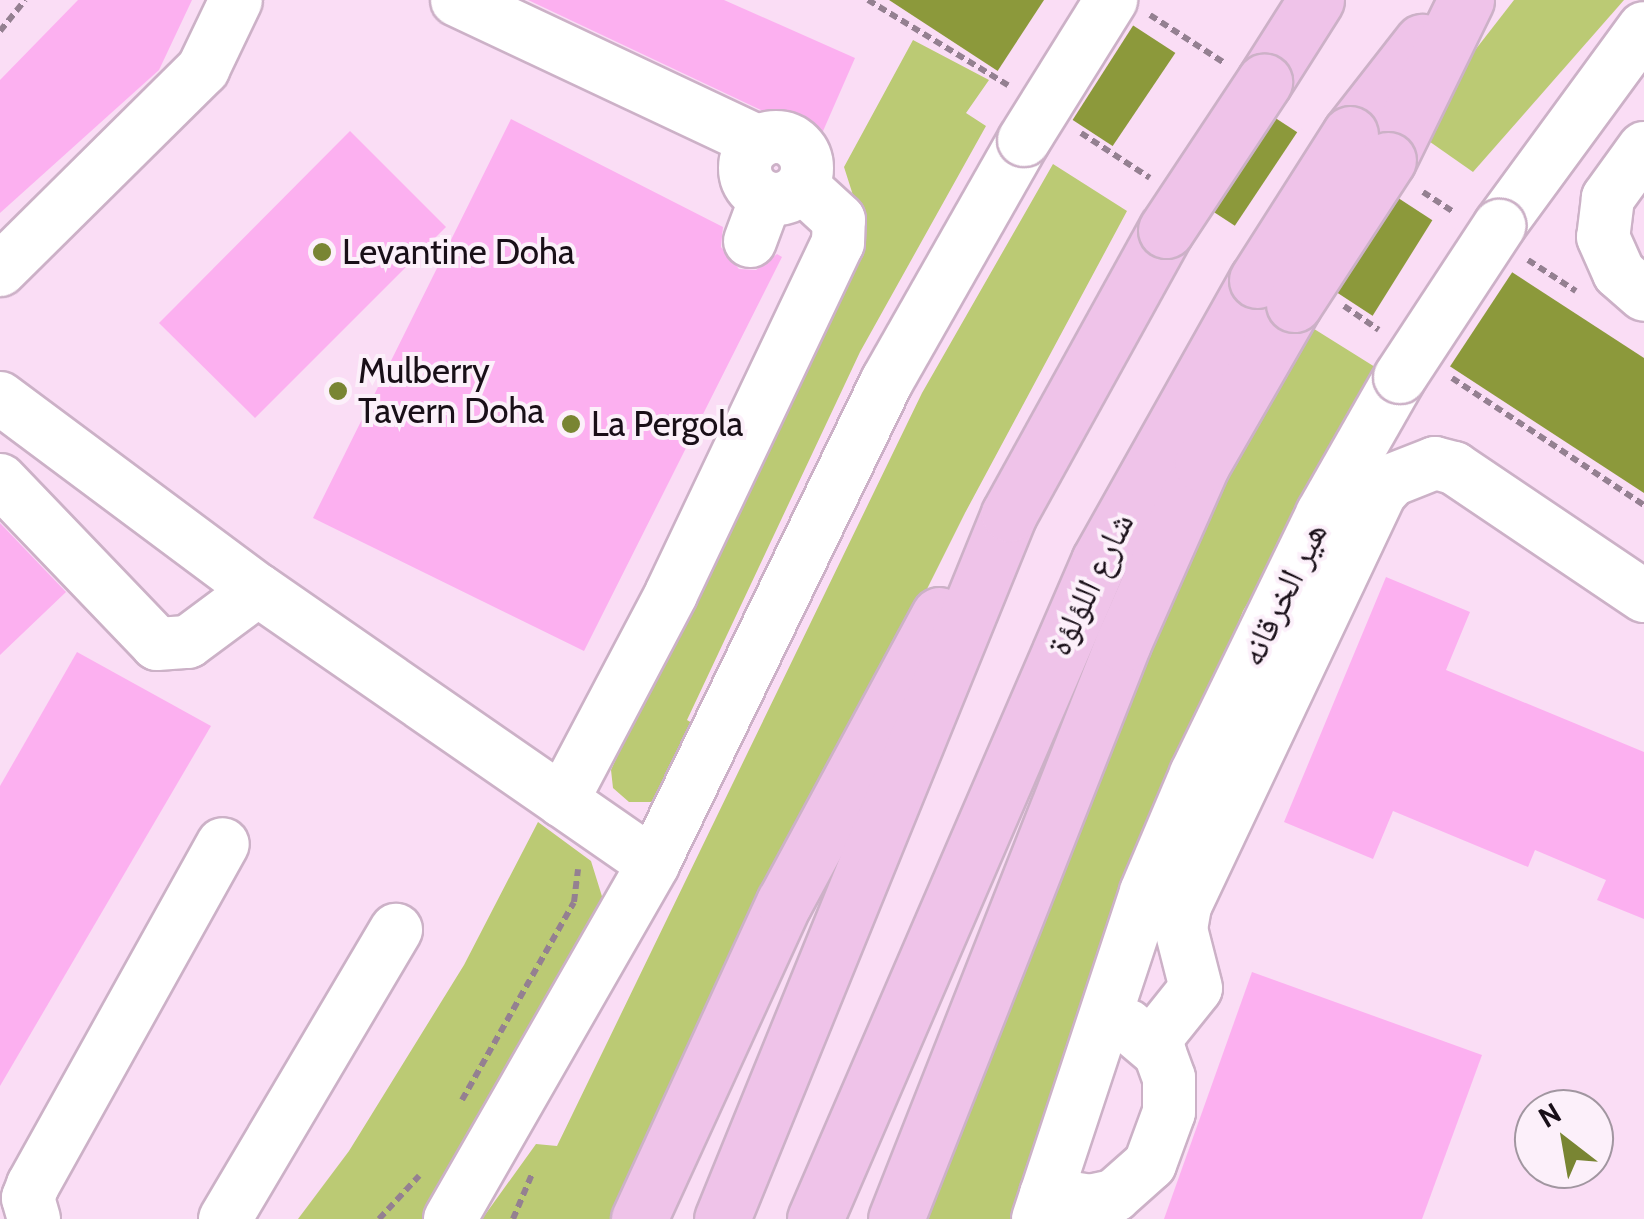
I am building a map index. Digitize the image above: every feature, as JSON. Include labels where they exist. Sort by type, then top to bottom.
[{"type":"main road","points":[[722,1219],[1009,514],[1166,230],[1316,0]]},
{"type":"main road","name":"شارع اللؤلؤة","points":[[814,1219],[1099,561],[1369,147],[1456,0]]},
{"type":"main road","points":[[1369,147],[1466,0]]},
{"type":"main road","points":[[896,1219],[1122,643],[1275,292]]},
{"type":"main road","points":[[639,1219],[784,903],[954,588],[1009,514]]},
{"type":"street","points":[[0,270],[203,69],[236,0]]},
{"type":"street","points":[[457,0],[760,142],[780,138],[798,147],[807,165],[773,208],[839,220],[838,243],[671,594],[562,801]]},
{"type":"street","points":[[450,1219],[653,864],[887,381],[1024,140],[1111,0]]},
{"type":"street","name":"هير الخرقانه","points":[[1042,1207],[1146,892],[1196,774],[1322,514],[1400,377],[1499,226],[1644,28]]},
{"type":"street","points":[[1636,176],[1608,198],[1603,238],[1618,273],[1644,294]]},
{"type":"street","points":[[0,398],[258,590],[653,864]]},
{"type":"street","points":[[1152,1043],[1196,988],[1182,928],[1185,906],[1381,492],[1392,480],[1435,463],[1454,468],[1644,596]]},
{"type":"street","points":[[0,480],[157,644],[188,642],[258,590]]},
{"type":"street","points":[[34,1219],[28,1198],[33,1185],[223,844]]},
{"type":"street","points":[[224,1219],[396,930]]},
{"type":"street","points":[[1042,1207],[1114,1196],[1150,1164],[1171,1093],[1152,1043],[1104,1017]]},
{"type":"path","points":[[0,31],[25,0]]},
{"type":"path","points":[[456,1114],[574,902],[580,877],[575,863]]},
{"type":"path","points":[[380,1219],[424,1170]]},
{"type":"shaded area","points":[[889,0],[1094,0],[1644,358],[1644,493]]},
{"type":"shaded area","points":[[1514,0],[1624,0],[1473,172],[1413,130]]},
{"type":"shaded area","points":[[913,40],[989,80],[966,113],[986,126],[860,352],[687,720],[697,726],[667,792],[651,802],[629,802],[613,788],[611,770],[859,214],[844,167]]},
{"type":"shaded area","points":[[1053,164],[1127,211],[965,513],[765,913],[629,1219],[482,1219],[536,1144],[557,1146],[922,393]]},
{"type":"shaded area","points":[[1303,322],[1383,372],[1243,611],[1106,952],[1017,1219],[921,1219],[1187,552]]},
{"type":"shaded area","points":[[538,822],[591,861],[605,906],[455,1173],[423,1219],[298,1219],[349,1151],[464,965]]},
{"type":"pier","points":[[1044,0],[1103,0],[1136,21],[1070,124],[995,75]]},
{"type":"pier","points":[[1178,49],[1274,111],[1207,214],[1110,150]]},
{"type":"pier","points":[[1300,128],[1396,191],[1329,293],[1232,230]]},
{"type":"pier","points":[[1435,216],[1515,268],[1447,371],[1370,320]]},
{"type":"building","points":[[78,0],[192,0],[159,70],[0,213],[0,80]]},
{"type":"building","points":[[528,0],[724,0],[855,58],[820,138]]},
{"type":"building","points":[[511,119],[723,227],[721,247],[739,269],[756,270],[777,254],[782,257],[584,651],[313,518]]},
{"type":"building","points":[[350,131],[446,227],[255,418],[159,323]]},
{"type":"building","points":[[0,523],[66,592],[0,655]]},
{"type":"building","points":[[1386,577],[1470,612],[1446,670],[1644,752],[1644,919],[1597,900],[1606,880],[1535,850],[1528,867],[1393,811],[1373,859],[1284,822]]},
{"type":"building","points":[[77,652],[211,726],[0,1086],[0,786]]},
{"type":"building","points":[[1252,972],[1482,1055],[1422,1219],[1164,1219]]},
{"type":"place","name":"Levantine Doha","points":[[322,252]]},
{"type":"place","name":"Mulberry Tavern Doha","points":[[338,391]]},
{"type":"place","name":"La Pergola","points":[[571,424]]}]
